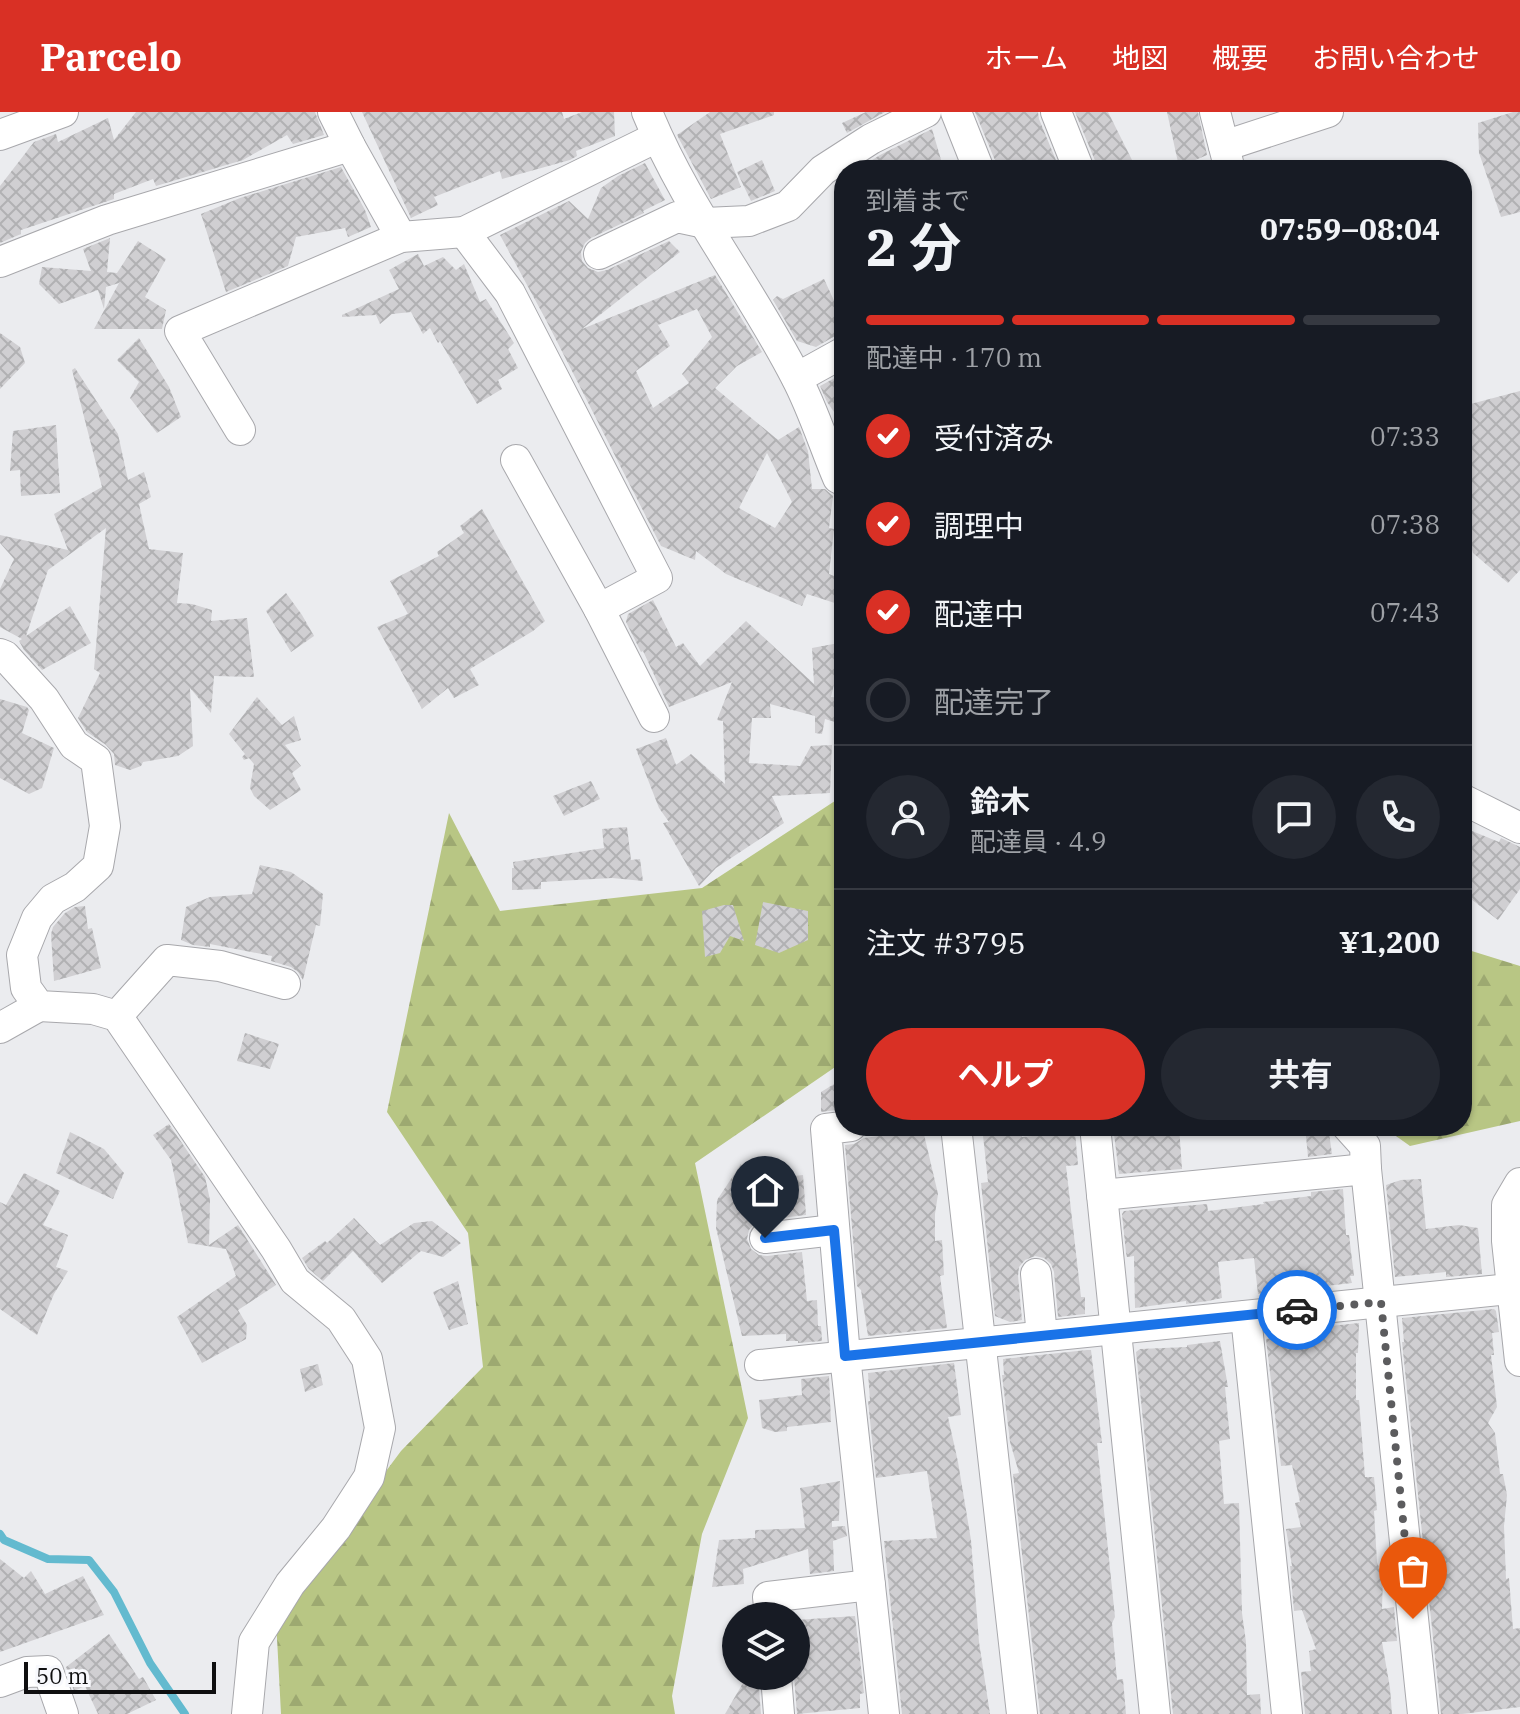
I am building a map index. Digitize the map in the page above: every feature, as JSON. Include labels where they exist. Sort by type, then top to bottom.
[{"type":"street","points":[[0,135],[63,112]]},
{"type":"street","points":[[333,112],[401,237]]},
{"type":"street","points":[[838,160],[871,139],[926,112]]},
{"type":"street","points":[[956,112],[975,160]]},
{"type":"street","points":[[1056,112],[1075,160]]},
{"type":"street","points":[[1215,112],[1227,158],[1328,112]]},
{"type":"street","points":[[240,430],[180,331],[401,237],[464,232],[652,125],[705,223],[797,378],[834,468]]},
{"type":"street","points":[[0,262],[107,220],[350,146]]},
{"type":"street","points":[[599,254],[677,217],[705,223],[749,221],[788,206],[834,163]]},
{"type":"street","points":[[464,232],[510,293],[657,578],[599,609]]},
{"type":"street","points":[[797,378],[834,358]]},
{"type":"street","points":[[516,460],[599,609],[654,717]]},
{"type":"street","points":[[0,654],[44,699],[74,745],[96,760],[105,826],[98,866],[75,887],[53,899],[37,918],[22,955],[26,988],[39,1006]]},
{"type":"street","points":[[1472,810],[1520,828]]},
{"type":"street","points":[[117,1016],[167,960],[220,966],[285,984]]},
{"type":"street","points":[[0,1028],[39,1006],[93,1009],[117,1016],[295,1281],[341,1319],[367,1359],[380,1428],[369,1477],[336,1528],[290,1584],[254,1642],[247,1714]]},
{"type":"street","points":[[834,1128],[826,1129],[834,1230],[884,1714]]},
{"type":"street","points":[[957,1136],[1022,1714]]},
{"type":"street","points":[[1096,1136],[1155,1714]]},
{"type":"street","points":[[1356,1136],[1365,1146],[1423,1714]]},
{"type":"street","points":[[1102,1195],[1366,1169]]},
{"type":"street","points":[[1520,1183],[1507,1205],[1507,1241],[1516,1288],[1520,1361]]},
{"type":"street","points":[[765,1238],[834,1230]]},
{"type":"street","points":[[1036,1274],[1042,1336]]},
{"type":"street","points":[[760,1365],[1516,1288]]},
{"type":"street","points":[[1246,1316],[1287,1714]]},
{"type":"street","points":[[769,1602],[768,1597],[870,1585]]},
{"type":"street","points":[[0,1682],[27,1672],[48,1671],[63,1714]]},
{"type":"street","points":[[777,1690],[779,1714]]},
{"type":"green space","points":[[834,802],[834,1068],[695,1163],[748,1418],[702,1534],[672,1696],[675,1714],[281,1714],[276,1619],[401,1451],[483,1367],[468,1233],[387,1112],[449,813],[500,911],[702,888]]},
{"type":"green space","points":[[1472,951],[1520,966],[1520,1121],[1472,1132]]},
{"type":"green space","points":[[1396,1136],[1454,1136],[1410,1146]]},
{"type":"building","points":[[136,112],[315,112],[324,135],[293,144],[287,135],[243,160],[156,186],[153,179],[114,194],[114,199],[21,230],[21,234],[0,243],[0,186],[34,142],[56,134],[58,142],[108,118],[114,140]]},
{"type":"building","points":[[362,112],[562,112],[564,119],[582,112],[614,112],[615,136],[576,151],[577,156],[570,160],[502,179],[500,171],[434,197],[438,205],[411,218]]},
{"type":"building","points":[[710,112],[774,112],[774,115],[720,134],[741,187],[711,199],[677,135]]},
{"type":"building","points":[[866,112],[885,112],[847,133],[842,123]]},
{"type":"building","points":[[975,112],[1038,112],[1056,160],[994,158]]},
{"type":"building","points":[[1075,112],[1108,112],[1132,160],[1095,160]]},
{"type":"building","points":[[1167,112],[1198,112],[1207,155],[1195,160],[1177,160]]},
{"type":"building","points":[[1520,112],[1520,212],[1501,217],[1479,153],[1478,123]]},
{"type":"building","points":[[932,129],[941,160],[872,160]]},
{"type":"building","points":[[762,160],[775,191],[751,201],[737,172]]},
{"type":"building","points":[[645,163],[665,200],[585,243],[581,252],[582,261],[588,268],[598,272],[607,270],[669,241],[680,252],[582,329],[715,275],[762,352],[737,366],[715,388],[778,440],[799,427],[808,451],[812,489],[825,489],[833,496],[829,528],[834,529],[829,574],[834,576],[834,603],[807,594],[802,606],[726,574],[696,551],[695,560],[661,546],[500,235],[569,201],[588,219],[601,188]],"holes":[[[697,309],[712,337],[682,374],[689,383],[653,408],[636,371],[670,346],[658,325]],[[767,453],[792,502],[775,528],[739,508]]]},
{"type":"building","points":[[341,167],[371,227],[348,237],[345,228],[296,237],[288,266],[226,292],[201,214],[240,198]]},
{"type":"building","points":[[110,238],[107,272],[117,273],[138,241],[166,259],[145,297],[166,310],[162,329],[94,329],[119,283],[106,287],[104,309],[98,290],[59,304],[39,284],[42,267],[91,271],[83,249]]},
{"type":"building","points":[[418,254],[424,266],[443,257],[456,270],[464,264],[480,302],[486,299],[514,343],[508,349],[518,368],[498,380],[502,389],[477,404],[440,341],[438,343],[430,328],[423,334],[411,312],[392,314],[380,324],[376,315],[342,317],[399,289],[389,270]]},
{"type":"building","points":[[824,279],[834,301],[834,337],[816,347],[797,341],[773,300],[777,296],[783,299]]},
{"type":"building","points":[[0,333],[20,347],[25,363],[0,389]]},
{"type":"building","points":[[139,338],[169,387],[181,417],[157,433],[130,398],[139,382],[117,360]]},
{"type":"building","points":[[75,368],[118,434],[128,480],[144,472],[151,497],[139,504],[149,549],[183,553],[177,603],[212,610],[211,621],[247,618],[254,677],[214,676],[211,713],[190,688],[193,746],[178,756],[143,762],[130,770],[115,765],[114,754],[87,732],[78,718],[100,673],[94,669],[106,528],[48,570],[26,636],[70,606],[91,643],[42,670],[24,650],[19,641],[22,639],[0,627],[0,589],[14,559],[0,543],[0,535],[68,550],[54,514],[102,487],[72,370]]},
{"type":"building","points":[[834,378],[834,412],[827,402],[820,386]]},
{"type":"building","points":[[1520,391],[1520,570],[1508,583],[1472,549],[1472,404]]},
{"type":"building","points":[[56,425],[60,493],[21,496],[20,470],[10,471],[13,431]]},
{"type":"building","points":[[482,509],[545,621],[470,669],[479,685],[454,698],[448,688],[422,709],[377,627],[408,614],[390,581],[439,556],[437,552],[464,533],[460,526]]},
{"type":"building","points":[[286,593],[314,636],[291,652],[266,611]]},
{"type":"building","points":[[653,600],[676,647],[683,643],[700,666],[746,621],[814,684],[812,648],[834,644],[831,697],[834,697],[834,722],[825,719],[822,734],[815,733],[815,716],[770,704],[771,718],[752,718],[749,763],[800,766],[811,746],[832,745],[830,793],[772,796],[784,823],[716,868],[699,886],[663,823],[669,822],[659,808],[636,749],[666,738],[676,765],[691,754],[725,784],[723,721],[717,720],[732,682],[669,707],[626,622],[628,614]]},
{"type":"building","points":[[257,697],[282,725],[294,716],[301,740],[285,745],[301,766],[292,773],[301,790],[270,810],[254,796],[250,788],[254,764],[249,758],[244,760],[242,757],[245,754],[229,734]]},
{"type":"building","points":[[0,699],[27,707],[29,710],[22,733],[54,748],[42,788],[29,794],[0,778]]},
{"type":"building","points":[[591,781],[600,799],[564,816],[553,796]]},
{"type":"building","points":[[627,827],[631,860],[640,859],[643,881],[612,878],[541,882],[541,889],[512,890],[513,862],[604,848],[602,829]]},
{"type":"building","points":[[1472,831],[1499,842],[1501,838],[1520,847],[1520,889],[1498,920],[1472,900]]},
{"type":"building","points":[[260,865],[291,872],[323,894],[320,926],[316,925],[303,980],[291,967],[271,961],[272,956],[210,944],[210,947],[193,945],[181,940],[186,907],[210,897],[252,894]]},
{"type":"building","points":[[763,902],[808,911],[808,940],[779,953],[755,945]]},
{"type":"building","points":[[733,905],[744,941],[730,936],[720,953],[705,957],[702,911]]},
{"type":"building","points":[[85,906],[88,929],[92,928],[101,968],[54,981],[53,927],[65,913]]},
{"type":"building","points":[[245,1033],[279,1044],[270,1069],[237,1061]]},
{"type":"building","points":[[834,1084],[834,1110],[821,1112],[821,1092]]},
{"type":"building","points":[[169,1124],[205,1177],[210,1200],[209,1245],[238,1225],[276,1285],[238,1310],[247,1325],[246,1339],[202,1363],[177,1317],[236,1276],[226,1249],[188,1243],[171,1160],[153,1135]]},
{"type":"building","points":[[70,1132],[104,1149],[124,1173],[113,1199],[56,1173]]},
{"type":"building","points":[[924,1136],[938,1194],[935,1241],[942,1240],[944,1275],[940,1276],[947,1328],[868,1336],[861,1290],[857,1286],[845,1145],[864,1138]]},
{"type":"building","points":[[983,1136],[1075,1136],[1078,1165],[1066,1166],[1085,1314],[1058,1317],[1051,1264],[1035,1256],[1019,1267],[1022,1320],[1010,1322],[995,1316],[981,1183],[988,1182]]},
{"type":"building","points":[[1114,1136],[1180,1136],[1182,1169],[1119,1174]]},
{"type":"building","points":[[1306,1136],[1329,1136],[1332,1154],[1308,1157]]},
{"type":"building","points":[[741,1164],[743,1182],[803,1175],[806,1215],[755,1223],[747,1239],[751,1249],[759,1255],[802,1252],[807,1301],[817,1300],[822,1341],[786,1341],[786,1334],[742,1336],[716,1228],[717,1200]]},
{"type":"building","points":[[24,1173],[60,1191],[43,1225],[68,1235],[56,1267],[68,1271],[54,1294],[37,1335],[0,1309],[0,1202],[6,1205]]},
{"type":"building","points":[[1421,1179],[1426,1229],[1459,1225],[1478,1228],[1482,1274],[1446,1277],[1446,1272],[1395,1277],[1386,1185]]},
{"type":"building","points":[[1343,1189],[1346,1235],[1349,1235],[1354,1276],[1350,1276],[1352,1283],[1258,1294],[1254,1258],[1218,1262],[1222,1298],[1135,1308],[1134,1256],[1127,1257],[1126,1253],[1124,1211],[1207,1204],[1208,1211]]},
{"type":"building","points":[[354,1218],[380,1245],[414,1223],[432,1221],[461,1243],[443,1257],[421,1251],[382,1283],[353,1251],[323,1281],[302,1258],[325,1241],[327,1243]]},
{"type":"building","points":[[458,1281],[468,1324],[449,1330],[433,1292]]},
{"type":"building","points":[[1494,1309],[1499,1332],[1492,1333],[1494,1355],[1491,1355],[1497,1407],[1488,1423],[1495,1433],[1500,1474],[1503,1474],[1507,1495],[1504,1526],[1506,1579],[1509,1578],[1513,1629],[1520,1628],[1520,1707],[1441,1714],[1402,1318]]},
{"type":"building","points":[[1359,1323],[1356,1400],[1359,1400],[1365,1477],[1374,1477],[1377,1562],[1383,1578],[1382,1609],[1394,1607],[1397,1641],[1382,1642],[1392,1714],[1305,1714],[1301,1672],[1311,1671],[1309,1651],[1316,1649],[1302,1610],[1294,1611],[1286,1529],[1301,1527],[1295,1503],[1300,1502],[1292,1465],[1281,1466],[1266,1339],[1275,1338],[1274,1332]]},
{"type":"building","points":[[1220,1341],[1228,1387],[1225,1387],[1230,1439],[1219,1441],[1224,1504],[1239,1503],[1247,1695],[1260,1694],[1261,1714],[1173,1714],[1136,1352],[1140,1349],[1187,1347]]},
{"type":"building","points":[[1091,1350],[1102,1443],[1097,1443],[1115,1617],[1112,1623],[1117,1680],[1123,1679],[1126,1714],[1040,1714],[1013,1474],[1019,1473],[1010,1442],[1003,1359]]},
{"type":"building","points":[[954,1363],[961,1415],[948,1417],[971,1540],[979,1642],[990,1714],[902,1714],[884,1541],[937,1538],[927,1471],[876,1478],[868,1373]]},
{"type":"building","points":[[318,1364],[323,1385],[305,1392],[300,1369]]},
{"type":"building","points":[[829,1376],[831,1422],[787,1427],[787,1431],[775,1432],[762,1428],[759,1400],[802,1395],[801,1379]]},
{"type":"building","points":[[840,1481],[839,1521],[832,1521],[832,1527],[845,1526],[847,1536],[833,1541],[834,1571],[810,1574],[808,1549],[743,1569],[744,1584],[712,1587],[719,1540],[755,1538],[755,1530],[805,1528],[800,1488]]},
{"type":"building","points":[[0,1559],[24,1578],[31,1571],[45,1594],[83,1576],[104,1615],[0,1652]]},
{"type":"building","points":[[855,1616],[864,1693],[860,1694],[860,1708],[797,1714],[795,1690],[810,1690],[810,1619]]},
{"type":"building","points":[[109,1634],[139,1679],[143,1677],[156,1700],[127,1714],[98,1714],[85,1686],[74,1691],[66,1667]]},
{"type":"building","points":[[739,1690],[759,1690],[761,1714],[725,1714]]},
{"type":"waterway","points":[[0,1534],[4,1540],[48,1559],[89,1560],[114,1592],[150,1663],[185,1714]]},
{"type":"way so far","points":[[1297,1310],[1381,1302],[1413,1619]]},
{"type":"route","points":[[765,1238],[834,1230],[845,1356],[1297,1310]]}]
